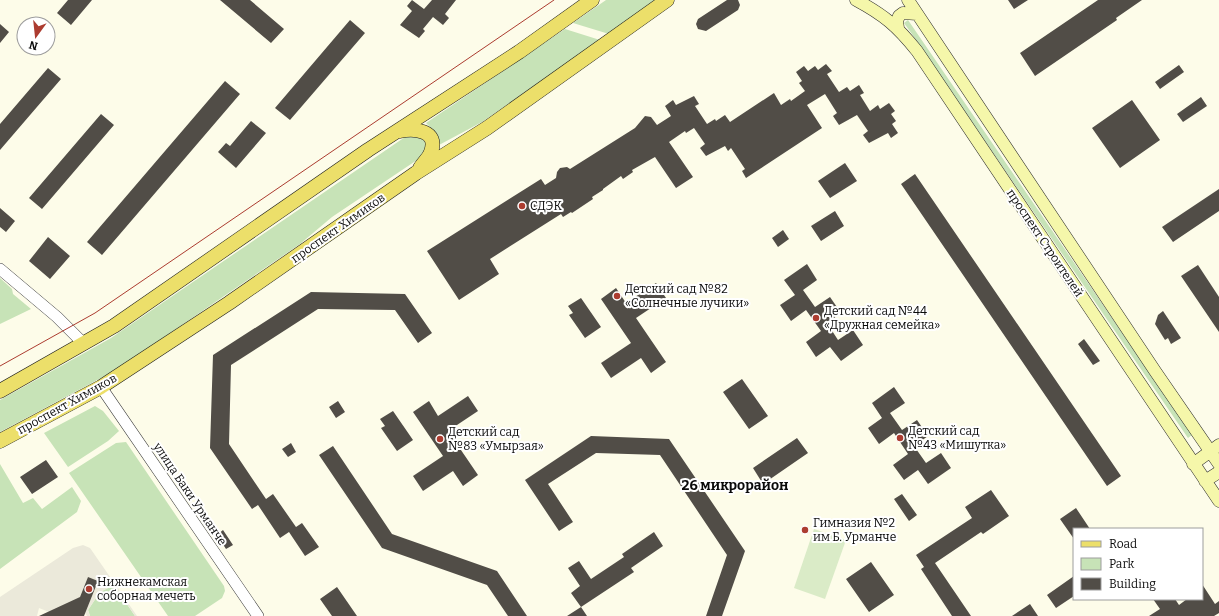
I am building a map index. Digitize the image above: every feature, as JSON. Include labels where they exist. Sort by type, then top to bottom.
[{"type":"main road","points":[[0,391],[114,326],[395,132],[519,52],[592,0]]},
{"type":"main road","name":"проспект Химиков","points":[[0,441],[102,387],[229,303],[416,174],[499,120],[667,0]]},
{"type":"main road","name":"проспект Строителей","points":[[856,0],[885,17],[898,28],[948,96],[1219,501]]},
{"type":"main road","name":"проспект Строителей","points":[[908,0],[1150,365],[1214,448],[1219,464]]},
{"type":"main road","points":[[898,28],[897,21],[899,16],[903,13],[917,14]]},
{"type":"main road","points":[[395,132],[412,129],[418,130],[426,133],[431,139],[431,152],[416,174]]},
{"type":"main road","points":[[1193,464],[1214,448]]},
{"type":"main road","points":[[1206,481],[1219,472]]},
{"type":"street","points":[[0,269],[56,317],[84,344]]},
{"type":"street","name":"улица Баки Урманче","points":[[102,387],[258,616]]},
{"type":"green space","points":[[606,0],[658,0],[609,34],[573,23]]},
{"type":"green space","points":[[908,20],[1192,435],[1188,438],[904,23]]},
{"type":"green space","points":[[565,29],[600,40],[482,122],[439,145],[435,132],[426,123]]},
{"type":"green space","points":[[408,135],[423,139],[427,147],[420,158],[332,217],[300,244],[116,370],[0,432],[0,400],[111,338]]},
{"type":"green space","points":[[0,278],[12,289],[13,294],[31,309],[0,324]]},
{"type":"green space","points":[[95,406],[103,411],[119,431],[108,441],[68,467],[44,433]]},
{"type":"green space","points":[[126,442],[224,586],[225,591],[222,598],[195,616],[168,616],[69,473],[116,443]]},
{"type":"green space","points":[[0,464],[23,503],[33,498],[42,509],[72,487],[81,501],[77,512],[0,569]]},
{"type":"green space","points":[[814,529],[846,540],[825,599],[794,588]]},
{"type":"green space","points":[[114,585],[135,616],[90,616],[88,610],[100,592]]},
{"type":"shaded area","points":[[83,545],[90,548],[137,616],[135,616],[114,585],[100,592],[88,610],[90,616],[87,616],[85,613],[98,581],[88,577],[79,599],[49,612],[39,608],[37,616],[0,616],[0,597],[73,548]]},
{"type":"building","points":[[68,0],[92,0],[71,25],[57,13]]},
{"type":"building","points":[[220,0],[250,0],[284,29],[271,43]]},
{"type":"building","points":[[412,0],[424,9],[432,0],[456,0],[445,14],[449,18],[443,25],[433,17],[423,29],[425,31],[419,38],[400,25],[412,11],[407,6]]},
{"type":"building","points":[[727,0],[738,0],[740,5],[738,10],[706,31],[698,29],[696,24],[698,19]]},
{"type":"building","points":[[1008,0],[1028,0],[1014,9]]},
{"type":"building","points":[[1098,0],[1142,0],[1116,18],[1117,20],[1035,76],[1020,53]]},
{"type":"building","points":[[350,20],[365,33],[290,120],[275,108]]},
{"type":"building","points":[[0,24],[9,32],[0,43]]},
{"type":"building","points":[[826,64],[832,71],[827,74],[839,92],[847,87],[850,91],[859,85],[864,93],[860,95],[870,111],[878,105],[880,109],[889,103],[895,111],[891,114],[896,121],[892,124],[898,133],[891,138],[888,133],[869,143],[863,135],[868,131],[857,115],[839,125],[833,116],[837,113],[825,94],[807,105],[822,128],[746,178],[742,171],[745,169],[731,148],[728,151],[725,146],[706,156],[700,148],[705,144],[694,128],[686,133],[685,131],[669,142],[693,177],[676,188],[655,157],[632,170],[633,172],[623,179],[621,176],[592,197],[593,199],[572,213],[571,212],[563,217],[561,214],[490,259],[499,274],[459,300],[427,251],[541,179],[545,185],[556,178],[557,172],[560,168],[567,167],[570,169],[635,128],[645,116],[651,117],[657,125],[671,116],[665,106],[673,100],[676,105],[694,96],[699,104],[695,106],[707,124],[715,119],[716,121],[725,115],[730,122],[774,93],[781,105],[790,99],[791,101],[805,91],[799,83],[802,81],[796,72],[804,66],[808,71],[815,66],[818,70]]},
{"type":"building","points":[[1179,65],[1184,72],[1160,89],[1155,82]]},
{"type":"building","points":[[48,68],[61,79],[0,150],[0,124]]},
{"type":"building","points":[[225,81],[240,94],[102,255],[87,242]]},
{"type":"building","points":[[1201,97],[1207,106],[1183,122],[1177,114]]},
{"type":"building","points":[[1132,100],[1160,140],[1120,168],[1092,128]]},
{"type":"building","points":[[101,114],[114,125],[42,209],[29,198]]},
{"type":"building","points":[[251,121],[266,133],[236,168],[218,152],[226,143],[230,146]]},
{"type":"building","points":[[845,163],[857,181],[830,198],[818,181]]},
{"type":"building","points":[[915,174],[1121,476],[1107,486],[901,184]]},
{"type":"building","points":[[1219,189],[1219,211],[1173,242],[1162,227]]},
{"type":"building","points":[[0,208],[15,221],[6,232],[0,227]]},
{"type":"building","points":[[835,211],[844,226],[821,241],[811,226]]},
{"type":"building","points":[[783,230],[789,239],[778,247],[772,238]]},
{"type":"building","points":[[48,237],[70,256],[50,279],[29,261]]},
{"type":"building","points":[[807,264],[817,280],[803,290],[815,307],[830,297],[841,313],[827,323],[838,340],[853,330],[863,345],[841,361],[830,347],[816,357],[806,342],[821,331],[806,310],[791,321],[780,305],[795,295],[784,280]]},
{"type":"building","points":[[1198,265],[1219,297],[1219,332],[1181,276]]},
{"type":"building","points":[[656,283],[666,298],[636,318],[666,362],[651,373],[641,358],[611,378],[601,363],[631,343],[601,299],[616,288],[626,303]]},
{"type":"building","points":[[311,292],[405,294],[432,333],[418,343],[395,310],[318,309],[231,365],[229,444],[266,499],[273,494],[296,527],[302,523],[319,547],[305,556],[289,532],[280,538],[258,505],[252,509],[210,448],[213,355]]},
{"type":"building","points":[[581,298],[601,327],[585,338],[569,315],[573,313],[568,306]]},
{"type":"building","points":[[1163,311],[1181,338],[1171,344],[1168,338],[1165,340],[1155,324],[1158,315]]},
{"type":"building","points":[[1084,339],[1100,361],[1093,365],[1078,344]]},
{"type":"building","points":[[742,379],[768,416],[749,429],[723,392]]},
{"type":"building","points":[[894,387],[905,403],[890,413],[902,430],[917,420],[928,436],[914,446],[926,463],[941,453],[951,468],[928,484],[918,470],[904,480],[893,465],[908,454],[894,433],[879,444],[868,428],[882,418],[872,403]]},
{"type":"building","points":[[468,396],[478,411],[448,431],[478,475],[463,486],[453,471],[423,491],[413,476],[443,456],[413,412],[429,401],[438,416]]},
{"type":"building","points":[[338,401],[345,412],[336,418],[329,407]]},
{"type":"building","points":[[393,411],[413,440],[397,451],[381,428],[385,426],[380,419]]},
{"type":"building","points":[[591,436],[669,439],[745,551],[722,616],[706,616],[727,555],[660,455],[596,453],[548,484],[573,522],[559,531],[525,480]]},
{"type":"building","points":[[797,438],[808,453],[763,484],[753,468]]},
{"type":"building","points":[[291,443],[296,452],[288,457],[282,449]]},
{"type":"building","points":[[333,446],[392,534],[497,571],[527,616],[508,616],[487,585],[382,548],[319,455]]},
{"type":"building","points":[[46,460],[58,477],[32,494],[20,477]]},
{"type":"building","points":[[991,490],[1009,516],[983,534],[981,532],[935,563],[971,616],[952,616],[921,569],[924,567],[916,555],[972,518],[965,507]]},
{"type":"building","points":[[902,494],[917,515],[909,521],[894,499]]},
{"type":"building","points":[[1076,508],[1089,528],[1073,528],[1073,538],[1060,519]]},
{"type":"building","points":[[223,530],[233,545],[226,549],[217,535]]},
{"type":"building","points":[[654,532],[663,546],[631,568],[634,572],[581,607],[571,593],[580,586],[568,568],[579,561],[591,579],[624,557],[622,554]]},
{"type":"building","points":[[871,562],[894,595],[869,612],[846,579]]},
{"type":"building","name":"Нижнекамская соборная мечеть","points":[[88,577],[98,581],[84,616],[39,616],[80,597]]},
{"type":"building","points":[[1073,577],[1073,597],[1056,608],[1047,595]]},
{"type":"building","points":[[1203,586],[1215,604],[1219,601],[1219,613],[1214,616],[1149,616],[1160,609],[1154,600],[1176,600],[1179,605],[1186,600],[1203,600]]},
{"type":"building","points":[[337,587],[357,616],[332,616],[320,599]]},
{"type":"building","points":[[1030,604],[1038,616],[1012,616]]},
{"type":"building","points":[[581,607],[587,616],[567,616]]},
{"type":"tram line","points":[[0,366],[95,313],[554,0]]},
{"type":"place","name":"СДЭК","points":[[522,206]]},
{"type":"place","name":"Детский сад №82 «Солнечные лучики»","points":[[617,296]]},
{"type":"place","name":"Детский сад №44 «Дружная семейка»","points":[[816,318]]},
{"type":"place","name":"Детский сад №43 «Мишутка»","points":[[900,438]]},
{"type":"place","name":"Детский сад №83 «Умырзая»","points":[[440,439]]},
{"type":"place","name":"Гимназия №2 им Б. Урманче","points":[[805,530]]},
{"type":"place","name":"Нижнекамская соборная мечеть","points":[[89,589]]},
{"type":"district","name":"26 микрорайон","points":[[735,485]]}]
